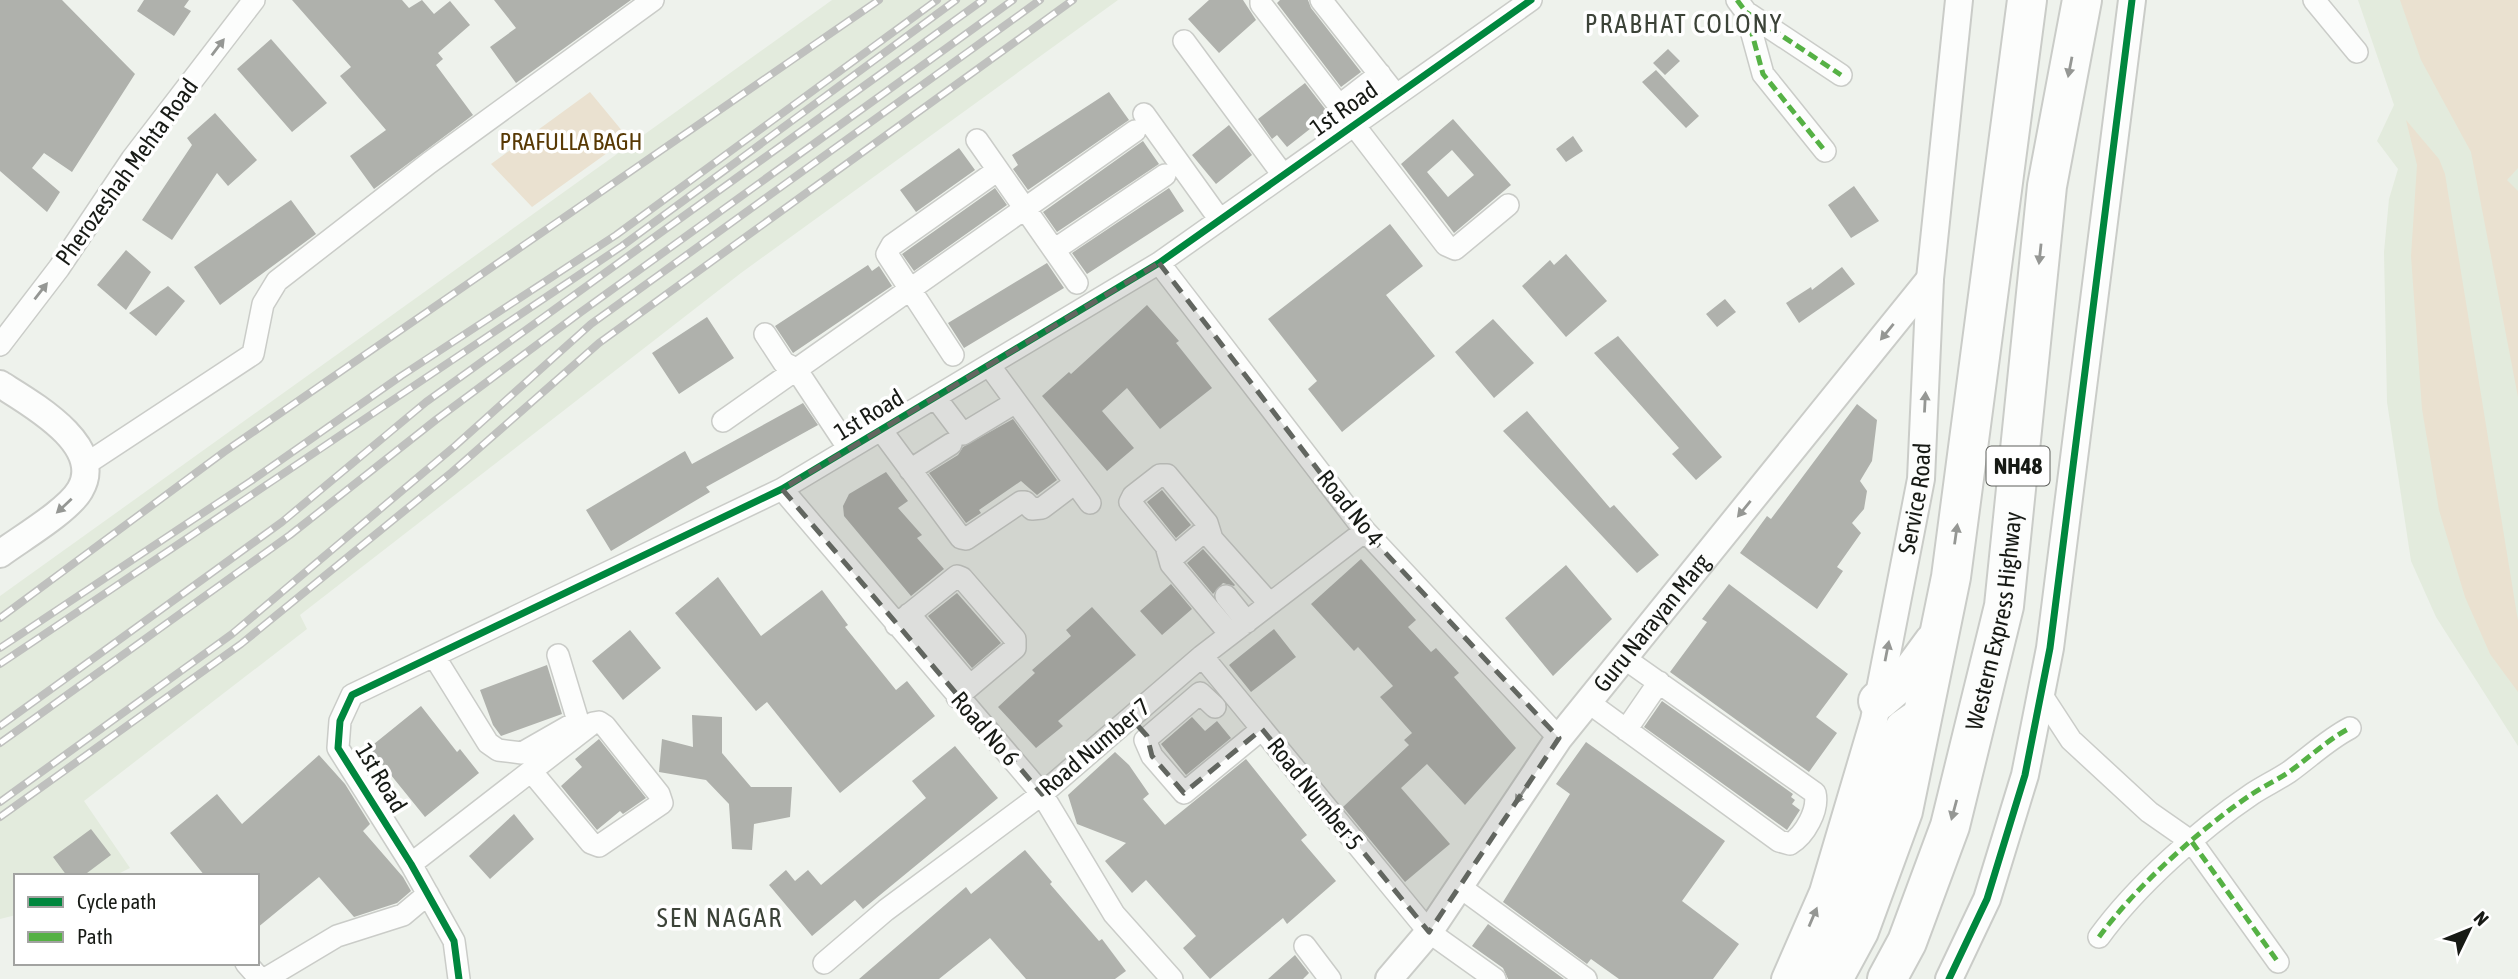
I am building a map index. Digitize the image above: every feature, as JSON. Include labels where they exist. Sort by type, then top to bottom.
[{"type":"highway","name":"Western Express Highway","points":[[1833,979],[1858,931],[1903,811],[1935,640],[1951,577],[2027,0]]},
{"type":"highway","name":"Western Express Highway","points":[[1887,979],[1907,942],[1950,826],[2004,606],[2047,186],[2082,0]]},
{"type":"highway","points":[[1878,701],[1912,671],[1935,640]]},
{"type":"highway","points":[[1811,979],[1870,837],[1894,746],[1903,728],[1923,714]]},
{"type":"street","name":"Pherozeshah Mehta Road","points":[[0,345],[59,268],[132,159],[254,0]]},
{"type":"street","points":[[83,466],[253,354],[263,303],[277,281],[429,163],[653,0]]},
{"type":"street","points":[[1261,0],[1261,4],[1446,245],[1455,248],[1507,205]]},
{"type":"street","points":[[1321,0],[1396,95]]},
{"type":"street","name":"1st Road","points":[[459,979],[454,941],[411,864],[338,748],[340,721],[352,695],[782,489],[1159,263],[1531,0]]},
{"type":"street","name":"Service Road","points":[[1785,979],[1823,892],[1853,795],[1878,701],[1921,479],[1930,279],[1959,0]]},
{"type":"street","points":[[1949,979],[1987,900],[2025,775],[2050,648],[2132,0]]},
{"type":"street","points":[[2314,0],[2357,52]]},
{"type":"street","points":[[1741,6],[1841,75]]},
{"type":"street","points":[[1741,6],[1763,74],[1825,151]]},
{"type":"street","points":[[1184,41],[1283,175]]},
{"type":"street","points":[[1340,105],[1380,74]]},
{"type":"street","points":[[723,421],[1025,208],[1140,123],[1220,220]]},
{"type":"street","points":[[977,140],[1077,283]]},
{"type":"street","points":[[953,355],[888,258],[888,249],[998,170]]},
{"type":"street","points":[[1054,250],[1165,175]]},
{"type":"street","name":"Road No 4","points":[[1159,263],[1365,531],[1559,738]]},
{"type":"street","name":"Guru Narayan Marg","points":[[1389,979],[1429,932],[1559,738],[1930,279]]},
{"type":"street","points":[[765,334],[784,363],[796,369],[849,449]]},
{"type":"street","points":[[989,365],[1090,503]]},
{"type":"street","points":[[0,384],[44,411],[75,441],[83,466],[80,491],[51,518],[0,554]]},
{"type":"street","points":[[935,397],[963,434],[1016,402]]},
{"type":"street","points":[[881,430],[958,535],[966,540],[1021,502],[1037,510],[1075,483]]},
{"type":"street","points":[[911,470],[951,444]]},
{"type":"street","points":[[1238,628],[1170,560],[1166,546],[1130,502],[1133,496],[1163,473],[1208,528],[1212,539],[1270,604]]},
{"type":"street","name":"Road No 6","points":[[782,489],[903,619],[963,691],[1042,794],[1114,914],[1172,979]]},
{"type":"street","points":[[1170,560],[1208,528]]},
{"type":"street","name":"Road Number 7","points":[[824,963],[886,909],[1042,794],[1202,656],[1365,531]]},
{"type":"street","points":[[903,619],[957,576],[962,578],[1015,639],[1015,648],[963,691]]},
{"type":"street","points":[[1226,596],[1238,628]]},
{"type":"street","points":[[434,656],[488,743],[509,754],[522,753],[578,721],[558,655]]},
{"type":"street","points":[[1202,656],[1207,700],[1145,740],[1152,756],[1184,793],[1262,730]]},
{"type":"street","name":"Road Number 5","points":[[1202,656],[1429,932],[1495,979]]},
{"type":"street","points":[[1588,702],[1779,841],[1790,844],[1797,839],[1817,808],[1815,793],[1624,658]]},
{"type":"street","points":[[1626,730],[1659,682]]},
{"type":"street","points":[[2041,694],[2071,740],[2149,812],[2192,842],[2278,962]]},
{"type":"street","points":[[1130,717],[1148,737]]},
{"type":"street","points":[[411,864],[531,771],[599,722],[606,726],[659,794],[662,803],[599,846],[591,844],[531,771]]},
{"type":"street","points":[[2099,937],[2112,920],[2192,842],[2251,795],[2291,771],[2324,742],[2350,727]]},
{"type":"street","points":[[1460,887],[1586,979]]},
{"type":"street","points":[[248,965],[262,979],[337,936],[394,920],[428,894]]},
{"type":"street","points":[[1305,946],[1330,979]]},
{"type":"highlighted area","points":[[1159,263],[1365,531],[1559,738],[1429,932],[1262,729],[1184,793],[1152,756],[1147,736],[1130,717],[1042,794],[782,489]]},
{"type":"shaded area","points":[[832,0],[1118,0],[741,273],[300,615],[307,629],[84,801],[130,868],[118,874],[14,874],[14,916],[0,919],[0,596]]},
{"type":"shaded area","points":[[2358,0],[2518,0],[2518,746],[2436,617],[2411,561],[2387,402],[2384,252],[2389,199],[2398,169],[2377,141],[2394,105]]},
{"type":"green space","points":[[2400,0],[2518,0],[2518,168],[2507,180],[2518,191],[2518,397],[2471,152],[2421,60]]},
{"type":"green space","name":"PRAFULLA BAGH","points":[[590,92],[628,138],[532,207],[491,164]]},
{"type":"green space","points":[[2406,120],[2439,159],[2445,174],[2518,621],[2518,692],[2490,654],[2465,597],[2439,510],[2422,409],[2411,256],[2417,165]]},
{"type":"building","points":[[0,0],[62,0],[135,74],[72,172],[44,153],[32,168],[60,192],[47,212],[0,171]]},
{"type":"building","points":[[144,0],[189,0],[184,7],[191,11],[174,36],[137,11]]},
{"type":"building","points":[[292,0],[402,0],[409,8],[422,0],[434,14],[450,1],[470,25],[438,53],[443,59],[436,65],[473,115],[374,189],[350,156],[386,130],[340,76],[351,67]]},
{"type":"building","points":[[494,0],[631,0],[516,83],[490,47],[516,28]]},
{"type":"building","points":[[1209,0],[1243,0],[1256,20],[1219,53],[1188,19]]},
{"type":"building","points":[[1280,0],[1308,0],[1311,8],[1361,72],[1341,87],[1277,3]]},
{"type":"building","points":[[271,39],[327,103],[292,132],[237,69]]},
{"type":"building","points":[[1668,49],[1680,61],[1665,75],[1653,63]]},
{"type":"building","points":[[1656,70],[1699,116],[1686,128],[1642,82]]},
{"type":"building","points":[[1305,83],[1329,114],[1287,147],[1277,135],[1272,139],[1258,119]]},
{"type":"building","points":[[1109,92],[1129,120],[1028,190],[1013,169],[1018,165],[1012,155]]},
{"type":"building","points":[[215,113],[257,160],[228,186],[217,173],[172,240],[142,220],[192,145],[187,138]]},
{"type":"building","points":[[1453,119],[1511,185],[1454,233],[1401,164]],"holes":[[[1452,150],[1474,175],[1448,197],[1427,172]]]},
{"type":"building","points":[[1229,125],[1252,155],[1216,184],[1192,155]]},
{"type":"building","points":[[1573,136],[1583,151],[1566,162],[1556,149]]},
{"type":"building","points":[[1143,141],[1159,164],[1057,232],[1043,212]]},
{"type":"building","points":[[959,148],[975,170],[916,212],[900,190]]},
{"type":"building","points":[[1854,186],[1879,221],[1851,238],[1828,205]]},
{"type":"building","points":[[995,188],[1007,205],[914,271],[902,254]]},
{"type":"building","points":[[1169,188],[1184,211],[1087,274],[1072,253]]},
{"type":"building","points":[[291,200],[316,234],[220,305],[194,267]]},
{"type":"building","points":[[1390,224],[1423,266],[1386,295],[1435,356],[1342,432],[1308,389],[1317,381],[1268,319]]},
{"type":"building","points":[[126,250],[151,272],[126,310],[97,285]]},
{"type":"building","points":[[1566,254],[1607,301],[1566,337],[1522,286],[1550,260],[1554,265]]},
{"type":"building","points":[[1047,263],[1064,288],[964,348],[948,323]]},
{"type":"building","points":[[868,265],[872,271],[879,266],[892,286],[793,353],[775,326]]},
{"type":"building","points":[[1842,267],[1855,284],[1799,323],[1786,303],[1811,287],[1812,290]]},
{"type":"building","points":[[168,286],[185,301],[156,336],[129,313]]},
{"type":"building","points":[[1725,299],[1736,312],[1717,327],[1706,314]]},
{"type":"building","points":[[1147,305],[1179,341],[1176,343],[1212,388],[1160,429],[1127,388],[1102,411],[1134,448],[1107,471],[1042,396],[1069,372],[1071,374]]},
{"type":"building","points":[[707,317],[734,358],[679,394],[652,353]]},
{"type":"building","points":[[1493,319],[1534,363],[1494,398],[1455,352]]},
{"type":"building","points":[[1618,336],[1722,457],[1696,480],[1672,454],[1679,448],[1594,353]]},
{"type":"building","points":[[803,403],[818,425],[706,487],[710,492],[611,551],[586,510],[685,451],[692,464]]},
{"type":"building","points":[[1857,404],[1877,420],[1872,461],[1860,481],[1867,491],[1864,509],[1852,523],[1861,533],[1837,567],[1843,571],[1817,609],[1740,553],[1767,516],[1771,519]]},
{"type":"building","points":[[1527,411],[1610,508],[1614,505],[1659,555],[1637,573],[1503,431]]},
{"type":"building","points":[[1013,419],[1057,480],[1037,495],[1021,481],[979,510],[981,513],[966,523],[929,473],[958,455],[963,447]]},
{"type":"building","points":[[886,472],[908,501],[898,508],[922,535],[917,538],[944,569],[911,596],[844,516],[843,506],[849,494]]},
{"type":"building","points":[[1162,490],[1191,525],[1176,538],[1147,502]]},
{"type":"building","points":[[1203,549],[1234,586],[1223,583],[1213,594],[1187,563]]},
{"type":"building","points":[[1361,559],[1416,620],[1408,627],[1431,652],[1436,648],[1459,673],[1454,677],[1516,748],[1465,805],[1427,764],[1401,788],[1450,844],[1405,882],[1343,807],[1409,745],[1404,740],[1412,733],[1380,697],[1393,686],[1358,647],[1354,651],[1311,604]]},
{"type":"building","points":[[1566,565],[1612,619],[1553,676],[1505,618]]},
{"type":"building","points":[[718,577],[761,636],[822,590],[848,625],[845,627],[896,690],[907,681],[935,716],[840,793],[767,702],[756,711],[675,613]]},
{"type":"building","points":[[1171,584],[1192,609],[1162,635],[1140,611]]},
{"type":"building","points":[[1729,584],[1848,674],[1816,717],[1837,733],[1809,772],[1670,672],[1707,622],[1702,619]]},
{"type":"building","points":[[957,593],[1001,643],[972,668],[928,616]]},
{"type":"building","points":[[1092,607],[1136,655],[1058,721],[1063,726],[1036,748],[998,707],[1035,673],[1032,670],[1071,636],[1066,630]]},
{"type":"building","points":[[1274,629],[1296,657],[1251,692],[1229,665]]},
{"type":"building","points":[[630,630],[661,668],[623,700],[592,661]]},
{"type":"building","points":[[547,665],[562,714],[501,736],[493,725],[480,690]]},
{"type":"building","points":[[1662,701],[1793,794],[1791,797],[1795,800],[1792,804],[1800,810],[1787,830],[1644,727]]},
{"type":"building","points":[[421,706],[457,752],[460,749],[479,773],[425,817],[369,748]]},
{"type":"building","points":[[692,715],[722,717],[722,753],[751,787],[792,787],[790,817],[754,824],[752,850],[732,849],[729,804],[706,780],[659,772],[662,739],[693,747]]},
{"type":"building","points":[[1192,717],[1205,731],[1217,721],[1231,738],[1186,775],[1161,744]]},
{"type":"building","points":[[599,739],[646,798],[623,814],[620,811],[597,830],[561,786],[582,767],[575,759]]},
{"type":"building","points":[[1586,742],[1725,841],[1682,901],[1739,944],[1713,979],[1619,979],[1591,959],[1587,964],[1503,902],[1570,794],[1556,784]]},
{"type":"building","points":[[955,746],[998,798],[863,909],[855,900],[812,936],[769,885],[786,870],[795,881],[808,870],[821,885],[926,798],[912,781]]},
{"type":"building","points":[[1115,752],[1129,765],[1149,794],[1143,799],[1165,825],[1246,759],[1307,835],[1301,840],[1336,881],[1287,924],[1283,918],[1210,979],[1183,948],[1196,936],[1146,880],[1132,893],[1105,861],[1126,843],[1077,824],[1068,795]]},
{"type":"building","points":[[319,755],[345,784],[370,824],[363,831],[403,877],[411,891],[397,903],[354,917],[319,877],[259,926],[259,874],[203,874],[170,833],[217,794],[242,824]]},
{"type":"building","points":[[514,814],[534,839],[490,879],[469,856]]},
{"type":"building","points":[[91,829],[111,855],[86,874],[66,874],[53,857]]},
{"type":"building","points":[[1025,850],[1052,882],[1050,884],[1099,941],[1102,939],[1126,971],[1115,979],[1026,979],[990,938],[939,979],[859,979],[966,887],[971,894]]},
{"type":"building","points":[[1488,924],[1564,979],[1508,979],[1503,968],[1472,946]]},
{"type":"building","points":[[1295,955],[1309,973],[1303,979],[1268,979]]},
{"type":"railway","points":[[0,618],[224,452],[879,0]]},
{"type":"railway","points":[[0,648],[251,481],[401,376],[616,235],[937,0]]},
{"type":"railway","points":[[0,664],[622,246],[956,0]]},
{"type":"railway","points":[[0,726],[282,522],[426,402],[983,0]]},
{"type":"railway","points":[[0,743],[290,535],[437,419],[581,312],[1013,0]]},
{"type":"railway","points":[[0,802],[232,634],[455,446],[591,324],[1040,0]]},
{"type":"railway","points":[[0,817],[241,644],[452,472],[599,343],[1073,0]]},
{"type":"marked path","points":[[1737,0],[1746,12],[1841,75]]},
{"type":"marked path","points":[[1746,12],[1763,74],[1825,151]]},
{"type":"marked path","points":[[2099,937],[2131,898],[2190,841],[2232,808],[2289,772],[2350,728]]},
{"type":"marked path","points":[[2192,842],[2278,962]]},
{"type":"cycle path","points":[[459,979],[454,941],[411,864],[338,748],[340,721],[352,695],[782,489],[1159,263],[1531,0]]},
{"type":"cycle path","points":[[1949,979],[1987,899],[2025,775],[2050,648],[2132,0]]},
{"type":"district","name":"PRABHAT COLONY","points":[[1684,24]]},
{"type":"district","name":"SEN NAGAR","points":[[720,918]]}]
